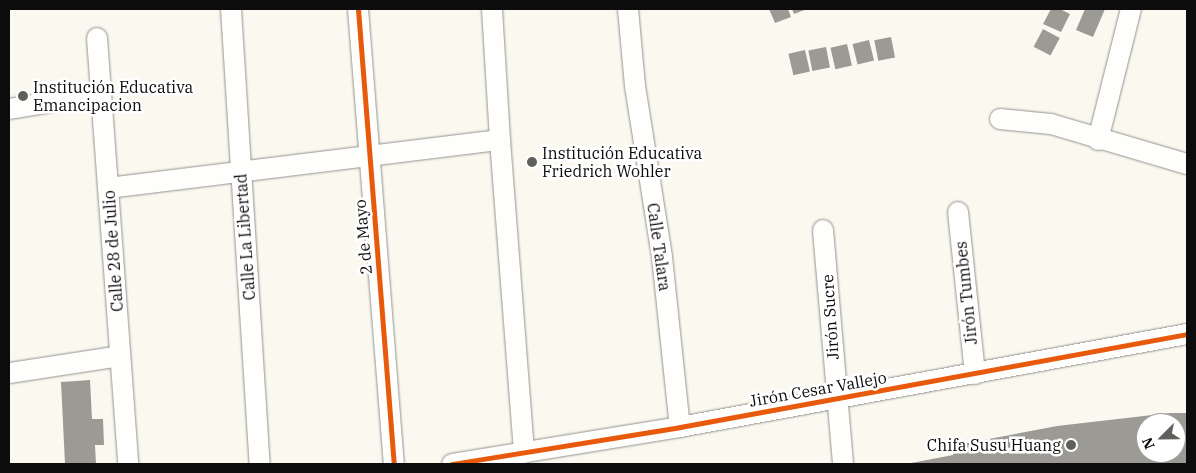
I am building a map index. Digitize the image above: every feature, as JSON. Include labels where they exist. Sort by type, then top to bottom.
[{"type":"street","name":"Calle La Libertad","points":[[231,9],[260,464]]},
{"type":"street","name":"2 de Mayo","points":[[358,9],[394,464]]},
{"type":"street","points":[[492,9],[524,453]]},
{"type":"street","name":"Calle Talara","points":[[628,9],[636,86],[662,257],[680,427]]},
{"type":"street","points":[[1098,140],[1131,9]]},
{"type":"street","name":"Calle 28 de Julio","points":[[97,38],[128,464]]},
{"type":"street","points":[[9,109],[101,94]]},
{"type":"street","points":[[1000,119],[1051,124],[1098,140],[1187,164]]},
{"type":"street","points":[[108,188],[369,158],[500,140]]},
{"type":"street","name":"Jirón Tumbes","points":[[958,212],[975,374]]},
{"type":"street","name":"Jirón Sucre","points":[[823,230],[843,464]]},
{"type":"street","name":"Jirón Cesar Vallejo","points":[[452,464],[680,427],[1187,334]]},
{"type":"street","points":[[9,373],[120,356]]},
{"type":"building","points":[[769,9],[788,9],[791,17],[775,23]]},
{"type":"building","points":[[792,9],[807,9],[794,14]]},
{"type":"building","points":[[1051,9],[1060,9],[1070,14],[1061,32],[1043,24]]},
{"type":"building","points":[[1085,9],[1105,9],[1093,37],[1076,30]]},
{"type":"building","points":[[1043,29],[1060,38],[1050,56],[1034,47]]},
{"type":"building","points":[[891,37],[895,58],[878,61],[874,40]]},
{"type":"building","points":[[869,40],[874,60],[858,64],[853,44]]},
{"type":"building","points":[[847,44],[852,65],[835,69],[830,48]]},
{"type":"building","points":[[826,47],[830,68],[812,71],[808,50]]},
{"type":"building","points":[[805,50],[810,71],[793,75],[788,54]]},
{"type":"building","points":[[90,380],[92,419],[103,419],[104,445],[95,445],[96,464],[65,464],[61,382]]},
{"type":"building","points":[[1187,413],[1187,464],[906,464],[953,455],[952,446],[1057,426],[1136,417],[1136,463],[1186,463]]},
{"type":"cycle path","points":[[358,9],[394,464]]},
{"type":"cycle path","points":[[452,464],[680,427],[1187,334]]},
{"type":"place","name":"Institución Educativa Emancipacion","points":[[23,96]]},
{"type":"place","name":"Institución Educativa Friedrich Wohler","points":[[532,162]]},
{"type":"place","name":"Chifa Susu Huang","points":[[1071,445]]}]
